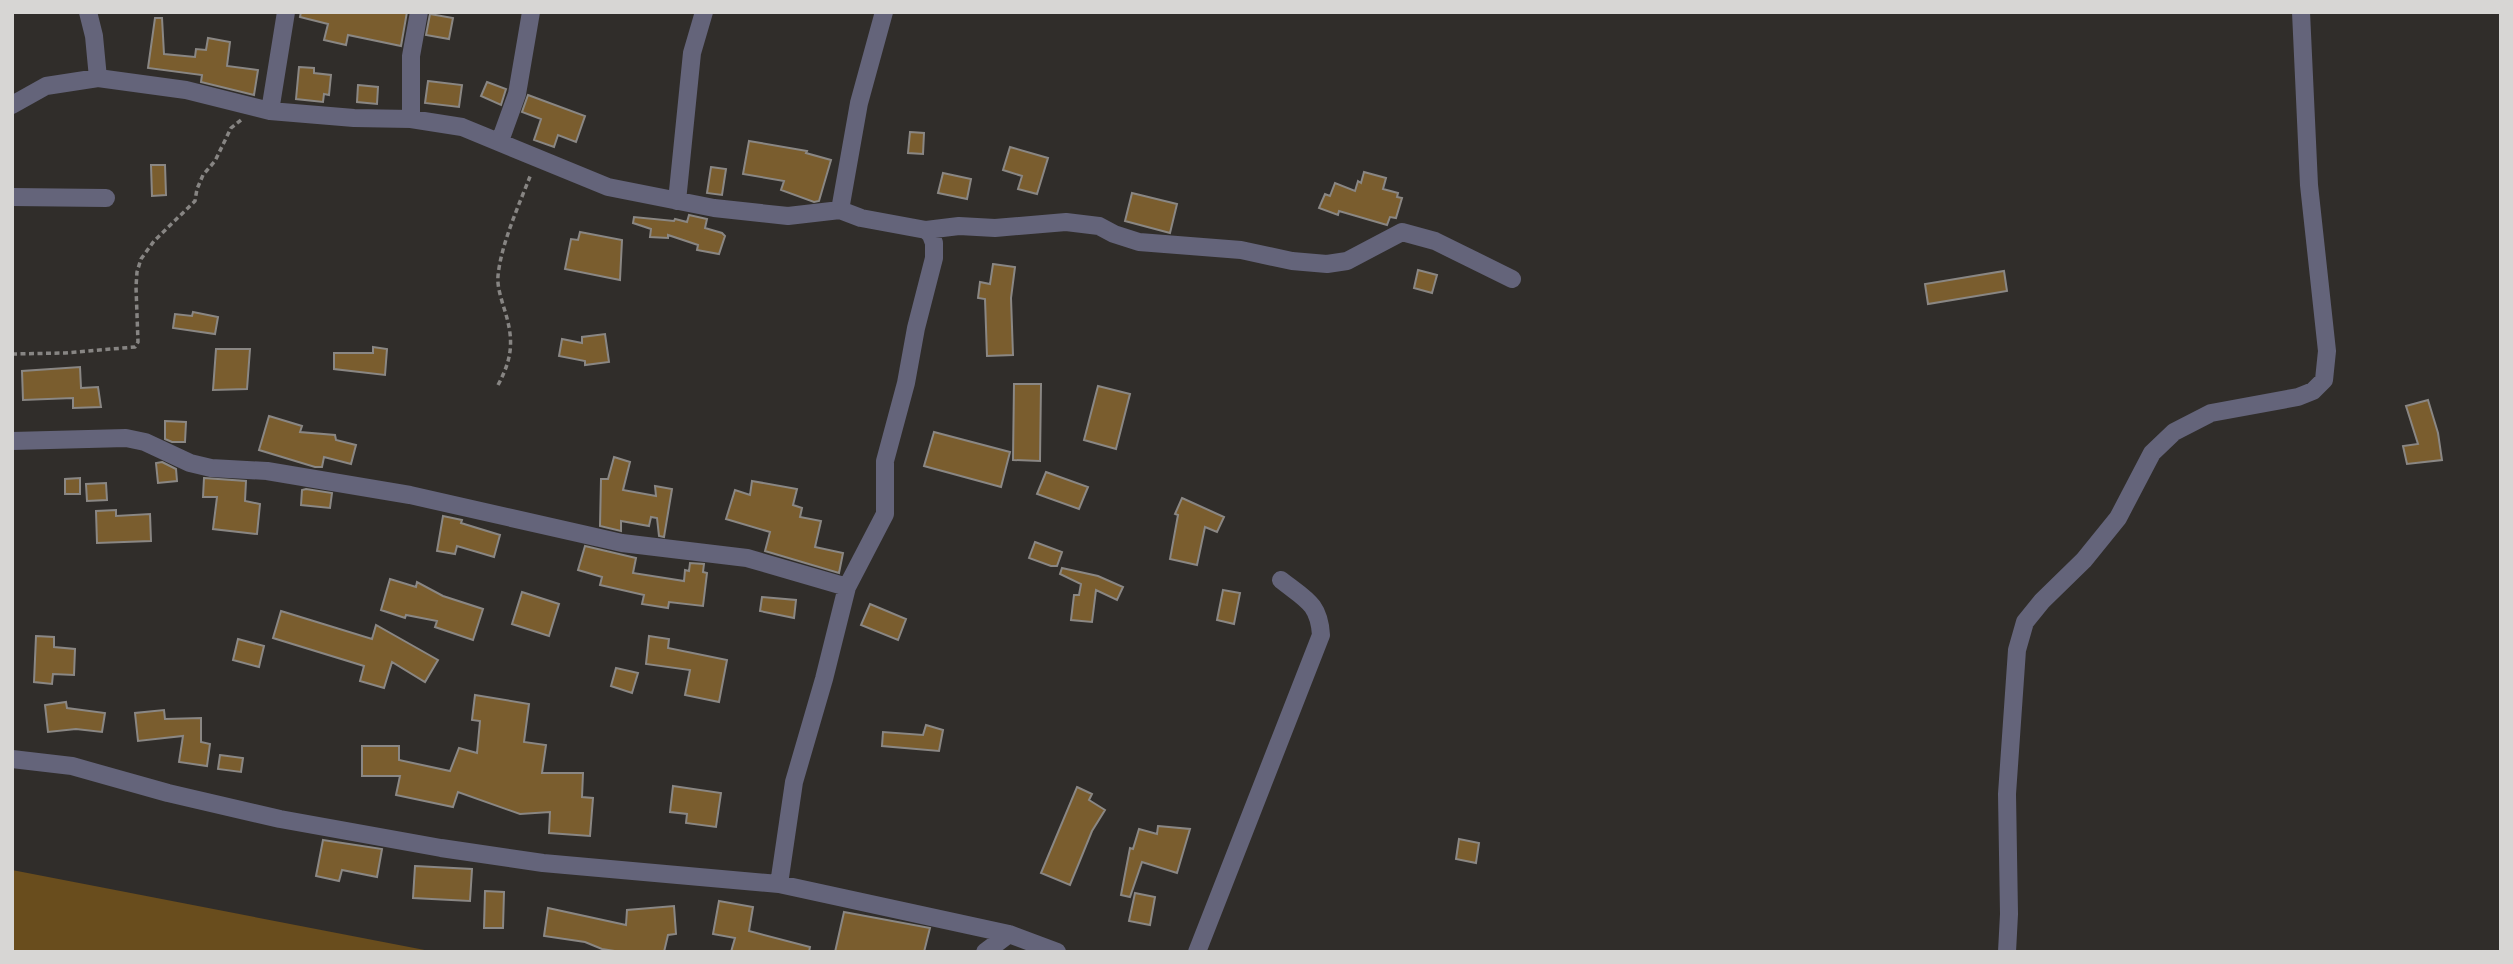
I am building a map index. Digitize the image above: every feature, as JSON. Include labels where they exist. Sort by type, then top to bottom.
[{"type":"street","points":[[88,12],[94,36],[98,78]]},
{"type":"street","points":[[263,109],[286,12]]},
{"type":"street","points":[[411,119],[411,56],[419,12]]},
{"type":"street","points":[[500,141],[517,94],[531,12]]},
{"type":"street","points":[[677,201],[692,53],[704,12]]},
{"type":"street","points":[[841,210],[859,103],[884,12]]},
{"type":"street","points":[[2007,952],[2010,914],[2007,794],[2017,650],[2025,622],[2042,601],[2084,560],[2118,517],[2152,453],[2174,432],[2211,413],[2298,397],[2313,391],[2324,380],[2327,351],[2309,185],[2301,12]]},
{"type":"street","points":[[12,105],[46,86],[98,78],[186,90],[263,109],[354,118],[411,119],[462,127],[608,187],[714,208],[788,216],[841,210],[861,218],[926,230],[959,226],[995,228],[1066,222],[1099,226],[1139,242],[1241,250],[1292,261],[1327,264],[1347,261],[1402,232],[1435,241],[1511,279]]},
{"type":"street","points":[[12,197],[106,198]]},
{"type":"street","points":[[779,884],[794,782],[847,587],[885,514],[885,461],[906,383],[934,258],[934,243],[926,230]]},
{"type":"street","points":[[12,441],[126,438],[145,442],[190,463],[211,468],[267,471],[410,495],[622,543],[747,558],[847,587]]},
{"type":"street","points":[[1197,952],[1321,635],[1320,618],[1310,603],[1281,580]]},
{"type":"street","points":[[12,759],[72,766],[168,793],[280,819],[441,848],[543,863],[779,884],[1009,934],[1057,952]]},
{"type":"street","points":[[985,952],[1009,934]]},
{"type":"path","points":[[12,354],[135,347],[138,342],[137,272],[141,259],[154,241],[195,201],[197,188],[231,128],[263,109]]},
{"type":"path","points":[[498,385],[509,364],[511,352],[510,326],[498,280],[501,259],[537,159]]},
{"type":"shaded area","points":[[12,870],[435,952],[12,952]]},
{"type":"building","points":[[301,12],[407,12],[401,46],[348,35],[346,45],[324,40],[328,24],[300,17]]},
{"type":"building","points":[[430,14],[453,18],[449,39],[426,35]]},
{"type":"building","points":[[155,18],[162,18],[164,54],[195,57],[196,49],[206,50],[208,38],[230,42],[227,66],[258,70],[254,95],[201,82],[202,75],[148,68]]},
{"type":"building","points":[[299,67],[314,68],[314,73],[331,75],[329,95],[324,94],[323,102],[296,99]]},
{"type":"building","points":[[428,81],[462,85],[459,107],[425,103]]},
{"type":"building","points":[[487,82],[506,89],[501,105],[481,96]]},
{"type":"building","points":[[358,85],[378,87],[377,104],[357,102]]},
{"type":"building","points":[[528,95],[585,116],[576,142],[558,135],[554,147],[534,140],[541,119],[522,112]]},
{"type":"building","points":[[910,132],[924,133],[923,154],[908,153]]},
{"type":"building","points":[[749,141],[807,151],[806,153],[831,160],[819,201],[814,202],[781,190],[784,181],[743,174]]},
{"type":"building","points":[[1010,147],[1048,158],[1037,194],[1018,189],[1022,176],[1003,170]]},
{"type":"building","points":[[151,165],[165,165],[166,195],[152,196]]},
{"type":"building","points":[[711,167],[726,169],[722,195],[707,193]]},
{"type":"building","points":[[1364,172],[1386,178],[1383,189],[1398,193],[1397,197],[1402,198],[1396,218],[1390,217],[1387,225],[1339,211],[1338,215],[1319,208],[1325,194],[1330,196],[1335,183],[1355,191]]},
{"type":"building","points":[[943,173],[971,179],[967,199],[938,193]]},
{"type":"building","points":[[1132,193],[1177,204],[1170,233],[1125,221]]},
{"type":"building","points":[[689,215],[707,219],[705,228],[725,236],[719,254],[697,250],[698,245],[668,235],[668,238],[650,237],[651,229],[633,223],[634,217],[687,222]]},
{"type":"building","points":[[580,232],[622,240],[620,280],[565,269],[571,239],[578,240]]},
{"type":"building","points":[[993,264],[1015,267],[1011,298],[1013,355],[987,356],[985,299],[978,298],[980,282],[990,284]]},
{"type":"building","points":[[1418,270],[1437,275],[1432,293],[1414,288]]},
{"type":"building","points":[[2004,271],[2007,291],[1928,304],[1925,284]]},
{"type":"building","points":[[193,312],[218,317],[215,334],[173,328],[175,314],[192,316]]},
{"type":"building","points":[[605,334],[609,362],[585,365],[585,361],[559,356],[562,339],[582,343],[582,337]]},
{"type":"building","points":[[373,347],[387,349],[385,375],[334,369],[334,353],[373,353]]},
{"type":"building","points":[[216,349],[250,349],[247,389],[213,390]]},
{"type":"building","points":[[80,367],[81,388],[98,387],[101,407],[73,408],[73,398],[23,400],[22,371]]},
{"type":"building","points":[[1014,384],[1041,384],[1040,461],[1013,460]]},
{"type":"building","points":[[1098,386],[1130,394],[1116,449],[1084,440]]},
{"type":"building","points":[[2428,400],[2438,433],[2442,460],[2407,464],[2403,446],[2418,444],[2406,406]]},
{"type":"building","points":[[269,416],[302,426],[300,432],[335,435],[336,440],[356,445],[351,464],[324,457],[322,467],[315,467],[259,450]]},
{"type":"building","points":[[165,421],[186,422],[185,442],[165,439]]},
{"type":"building","points":[[934,432],[1010,452],[1001,487],[924,466]]},
{"type":"building","points":[[614,457],[630,462],[623,490],[656,496],[655,486],[672,489],[664,537],[659,536],[657,518],[651,517],[649,526],[621,521],[621,531],[600,526],[601,479],[608,479]]},
{"type":"building","points":[[162,462],[176,469],[177,481],[158,483],[156,463]]},
{"type":"building","points":[[1046,472],[1088,487],[1079,509],[1037,494]]},
{"type":"building","points":[[80,478],[80,494],[65,494],[65,479]]},
{"type":"building","points":[[204,478],[246,481],[245,501],[260,504],[257,534],[213,529],[217,497],[203,497]]},
{"type":"building","points":[[752,481],[797,489],[793,505],[802,508],[800,517],[821,521],[815,547],[843,553],[839,573],[765,551],[770,532],[726,519],[735,490],[750,495]]},
{"type":"building","points":[[106,483],[107,500],[87,501],[86,484]]},
{"type":"building","points":[[302,490],[332,493],[330,508],[301,505]]},
{"type":"building","points":[[1182,498],[1224,517],[1217,532],[1205,527],[1197,565],[1170,559],[1178,515],[1175,514]]},
{"type":"building","points":[[116,510],[116,516],[150,514],[151,541],[97,543],[96,511]]},
{"type":"building","points":[[443,516],[462,520],[461,523],[500,535],[494,557],[457,546],[455,554],[437,551]]},
{"type":"building","points":[[1035,542],[1062,552],[1057,566],[1029,558]]},
{"type":"building","points":[[585,546],[636,558],[633,573],[684,581],[685,570],[689,571],[690,563],[704,564],[703,572],[707,573],[703,606],[669,602],[668,608],[642,604],[644,595],[600,585],[602,577],[578,570]]},
{"type":"building","points":[[1062,568],[1098,576],[1123,587],[1117,600],[1096,590],[1092,622],[1071,620],[1074,595],[1079,595],[1081,584],[1060,574]]},
{"type":"building","points":[[390,579],[416,587],[417,582],[443,596],[483,609],[473,640],[435,627],[437,621],[406,615],[405,618],[381,610]]},
{"type":"building","points":[[1223,590],[1240,593],[1234,624],[1217,620]]},
{"type":"building","points":[[522,592],[559,604],[549,636],[512,624]]},
{"type":"building","points":[[762,597],[796,600],[794,618],[760,611]]},
{"type":"building","points":[[870,604],[906,619],[898,640],[861,625]]},
{"type":"building","points":[[281,611],[372,639],[376,625],[438,660],[425,682],[392,662],[384,688],[360,681],[364,666],[273,638]]},
{"type":"building","points":[[36,636],[54,637],[54,647],[75,649],[74,675],[53,674],[52,684],[34,682]]},
{"type":"building","points":[[649,636],[669,639],[668,648],[727,660],[719,702],[685,695],[690,670],[646,664]]},
{"type":"building","points":[[238,639],[264,646],[259,667],[233,660]]},
{"type":"building","points":[[616,668],[638,673],[632,693],[611,686]]},
{"type":"building","points":[[475,695],[529,704],[524,742],[546,745],[542,773],[583,773],[582,797],[593,798],[590,836],[549,833],[550,812],[520,814],[458,792],[453,807],[396,795],[400,776],[362,776],[362,746],[399,746],[399,760],[450,771],[459,748],[477,753],[480,721],[472,720]]},
{"type":"building","points":[[66,702],[67,708],[105,713],[102,732],[76,729],[48,732],[45,705]]},
{"type":"building","points":[[164,710],[165,719],[201,718],[201,742],[210,744],[207,766],[179,762],[183,736],[138,741],[135,713]]},
{"type":"building","points":[[926,725],[943,730],[939,751],[882,746],[883,732],[923,735]]},
{"type":"building","points":[[220,755],[243,758],[241,772],[218,769]]},
{"type":"building","points":[[673,786],[721,793],[716,827],[686,823],[687,814],[670,812]]},
{"type":"building","points":[[1077,787],[1092,794],[1089,800],[1105,810],[1092,831],[1070,885],[1041,873]]},
{"type":"building","points":[[1158,826],[1190,829],[1177,873],[1142,862],[1130,897],[1121,895],[1130,848],[1133,849],[1139,829],[1157,834]]},
{"type":"building","points":[[1459,839],[1479,843],[1476,863],[1456,859]]},
{"type":"building","points":[[323,840],[382,849],[377,877],[342,870],[339,881],[316,876]]},
{"type":"building","points":[[415,866],[472,869],[470,901],[413,898]]},
{"type":"building","points":[[485,891],[504,892],[503,928],[484,928]]},
{"type":"building","points":[[1135,893],[1155,897],[1150,925],[1129,921]]},
{"type":"building","points":[[719,901],[753,907],[749,931],[810,947],[809,952],[731,952],[735,938],[713,934]]},
{"type":"building","points":[[674,906],[676,934],[668,935],[664,952],[621,952],[602,949],[585,942],[544,936],[548,908],[626,925],[627,910]]},
{"type":"building","points":[[844,912],[930,928],[924,952],[835,952]]}]
